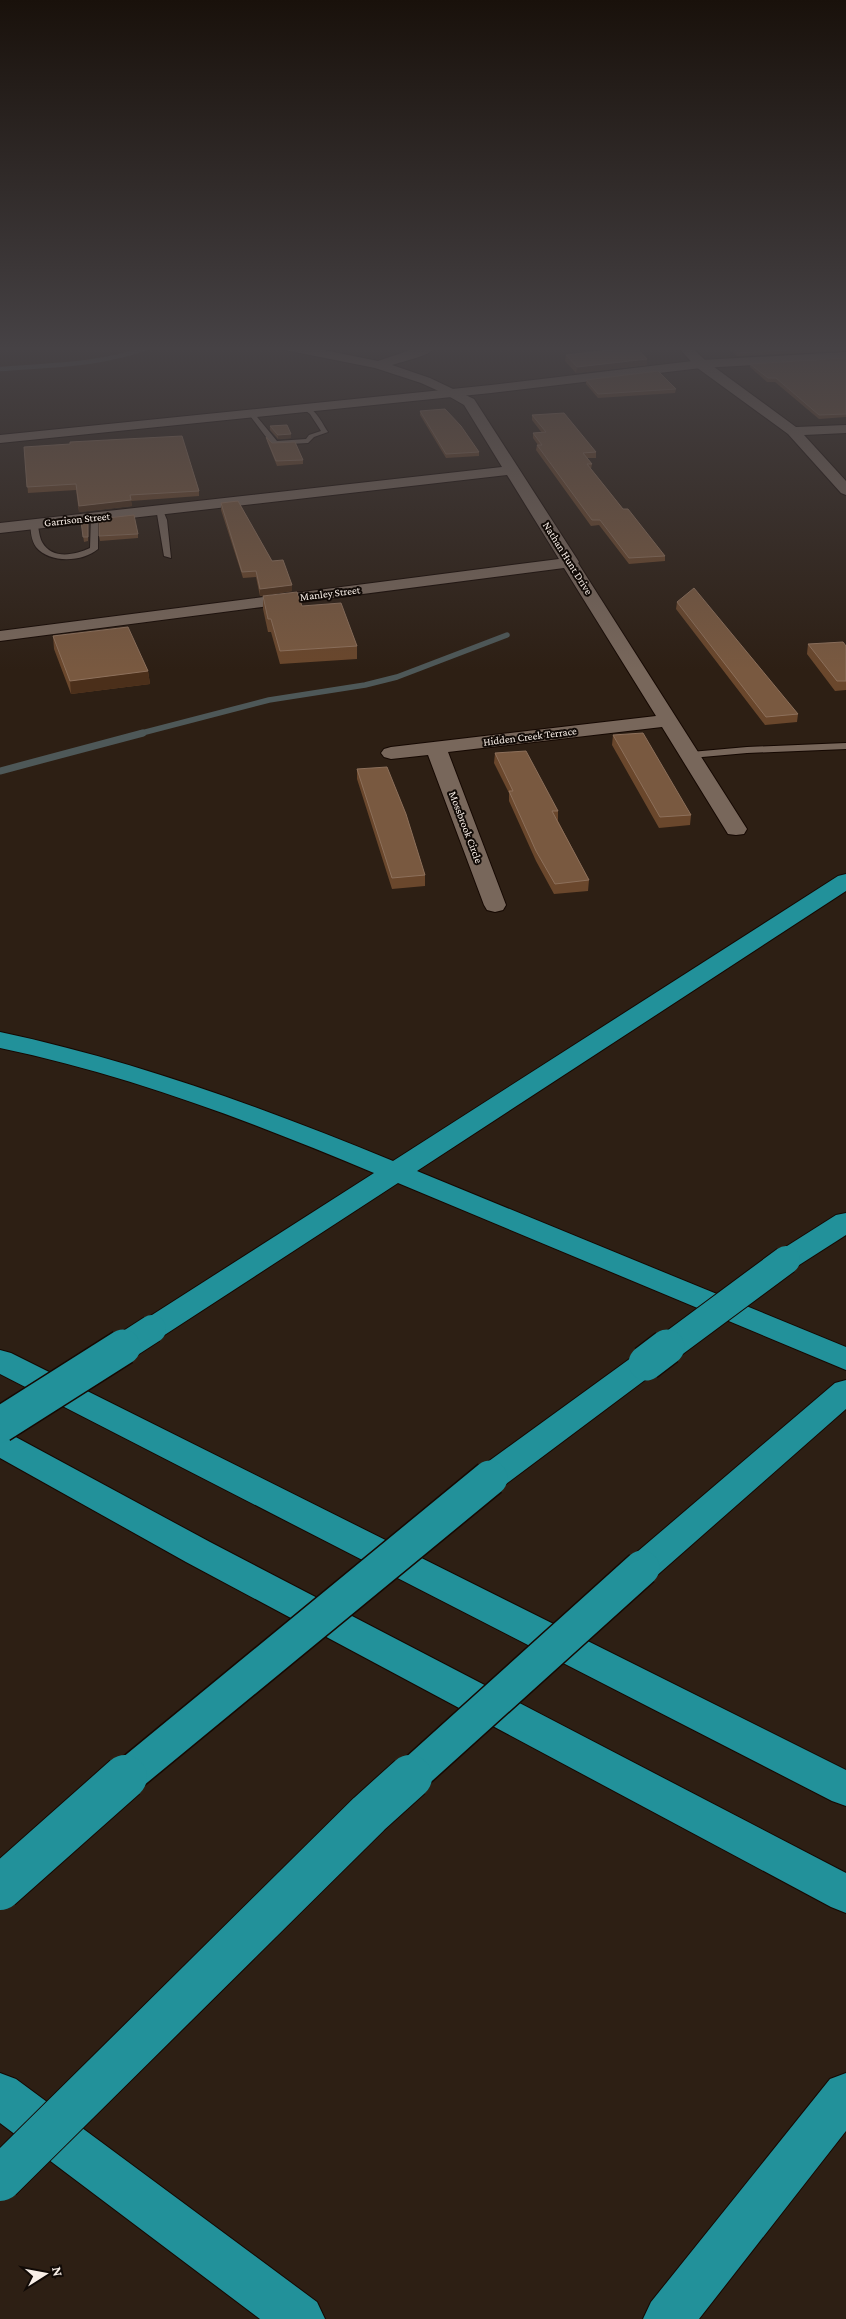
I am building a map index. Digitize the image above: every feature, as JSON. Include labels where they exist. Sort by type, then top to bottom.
[{"type":"highway","points":[[0,1426],[846,881]]},
{"type":"highway","points":[[0,1040],[48,1049],[201,1093],[846,1359]]},
{"type":"highway","points":[[0,1888],[146,1759],[490,1478],[786,1260],[846,1222]]},
{"type":"highway","points":[[0,1362],[846,1788]]},
{"type":"highway","points":[[0,2179],[369,1814],[642,1568],[846,1391]]},
{"type":"highway","points":[[0,1443],[198,1552],[846,1894]]},
{"type":"highway","points":[[0,2095],[300,2319]]},
{"type":"highway","points":[[668,2319],[846,2095]]},
{"type":"street","name":"Nathan Hunt Drive","points":[[502,454],[736,829]]},
{"type":"street","points":[[814,454],[846,490]]},
{"type":"street","name":"Garrison Street","points":[[0,528],[512,470]]},
{"type":"street","name":"Manley Street","points":[[0,636],[571,562]]},
{"type":"street","name":"Hidden Creek Terrace","points":[[391,753],[546,733],[668,720]]},
{"type":"street","name":"Mossbrook Circle","points":[[436,748],[495,905]]},
{"type":"lane","points":[[159,510],[163,520],[168,556]]},
{"type":"lane","points":[[34,524],[34,534],[38,545],[47,554],[78,555],[94,549],[94,517]]},
{"type":"lane","points":[[691,755],[747,750],[846,746]]},
{"type":"building","points":[[25,454],[188,454],[199,491],[130,495],[131,500],[79,506],[76,484],[27,487]]},
{"type":"building","points":[[273,454],[300,454],[303,460],[276,461]]},
{"type":"building","points":[[544,454],[584,454],[592,464],[587,464],[623,509],[628,509],[665,556],[629,558],[600,520],[592,520]]},
{"type":"building","points":[[238,501],[272,561],[283,560],[292,585],[260,589],[256,571],[242,572],[221,503]]},
{"type":"building","points":[[134,515],[138,534],[99,536],[99,519]]},
{"type":"building","points":[[88,520],[88,537],[83,537],[81,521]]},
{"type":"building","points":[[694,588],[798,714],[766,717],[677,602]]},
{"type":"building","points":[[297,592],[302,606],[341,603],[357,646],[280,651],[271,619],[268,619],[263,596]]},
{"type":"building","points":[[128,627],[148,671],[70,681],[53,636]]},
{"type":"building","points":[[843,642],[846,646],[846,681],[837,681],[808,644]]},
{"type":"building","points":[[643,733],[691,815],[660,817],[613,735]]},
{"type":"building","points":[[526,751],[558,811],[552,811],[589,880],[555,884],[536,851],[509,791],[513,791],[495,753]]},
{"type":"building","points":[[387,767],[406,814],[425,875],[392,878],[357,769]]},
{"type":"waterway","points":[[138,734],[269,700],[365,685],[397,677],[507,635]]},
{"type":"waterway","points":[[0,771],[143,733]]}]
